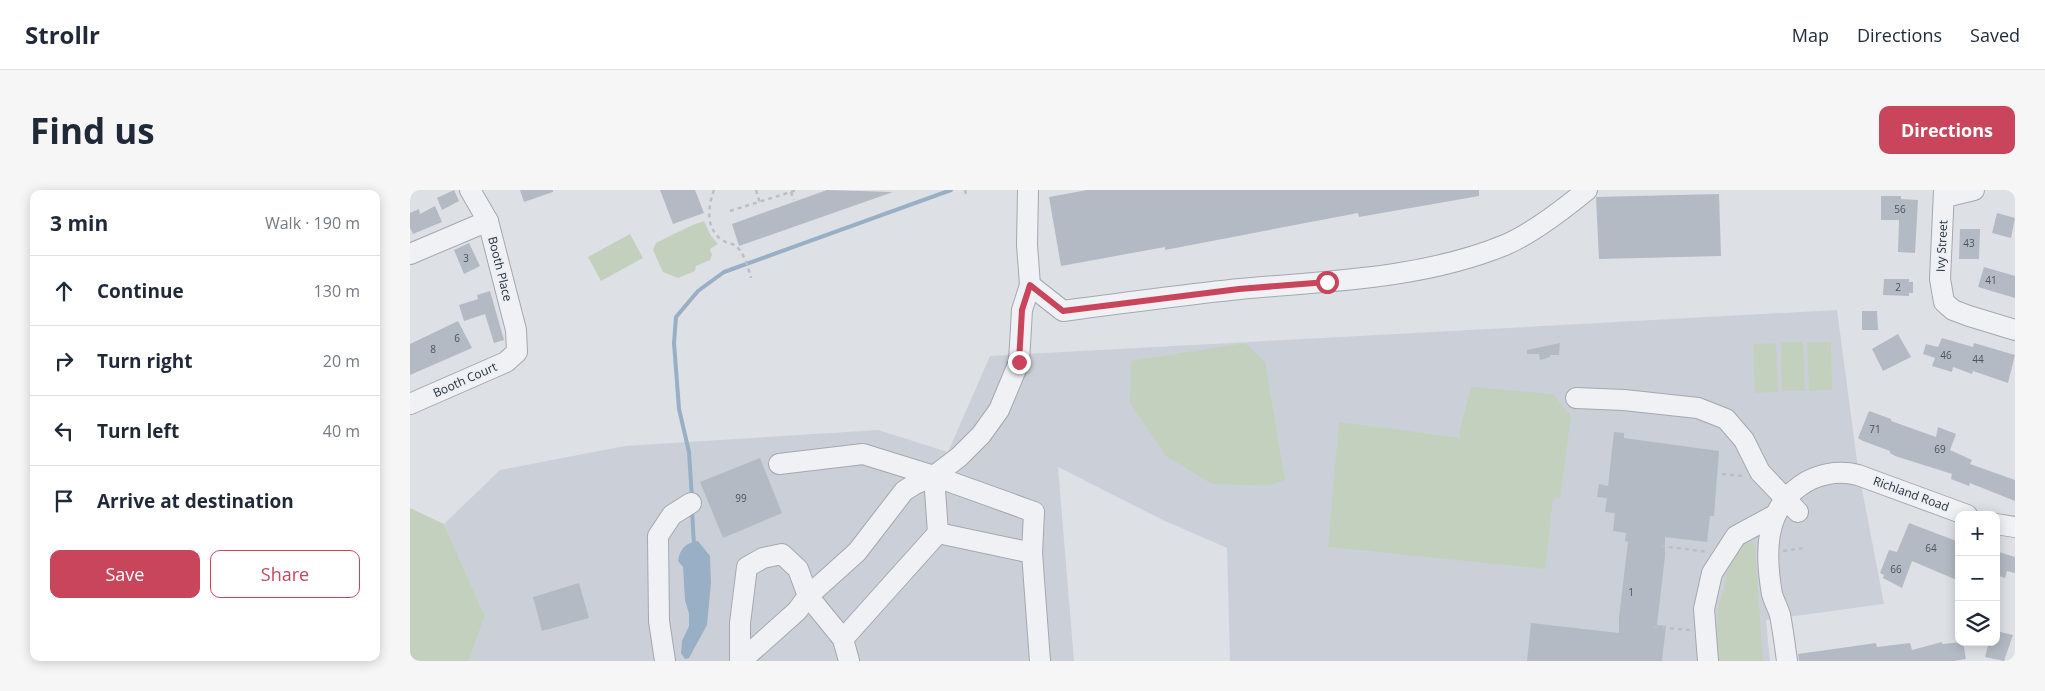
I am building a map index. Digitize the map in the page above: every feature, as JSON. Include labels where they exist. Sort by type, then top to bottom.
[{"type":"street","name":"Booth Place","points":[[470,190],[488,221],[516,330],[517,352]]},
{"type":"street","points":[[741,661],[797,612],[808,596],[857,552],[904,491],[914,484],[934,476],[965,452],[981,435],[999,410],[1019,362],[1022,310],[1030,285],[1027,245],[1028,190]]},
{"type":"street","points":[[1030,285],[1063,311],[1230,290],[1327,282],[1436,267],[1506,245],[1564,208],[1587,190]]},
{"type":"street","points":[[1944,194],[1974,190]]},
{"type":"street","name":"Ivy Street","points":[[1944,194],[1940,279],[1944,302],[1961,313],[2015,330]]},
{"type":"street","points":[[410,254],[488,221]]},
{"type":"street","name":"Booth Court","points":[[410,404],[506,362],[517,352]]},
{"type":"street","points":[[1576,398],[1624,400],[1698,408],[1726,419],[1744,440],[1760,472],[1785,509],[1768,540],[1772,595],[1768,612],[1775,661]]},
{"type":"street","points":[[779,464],[863,454],[934,476],[1034,512],[1032,553],[1040,661]]},
{"type":"street","name":"Richland Road","points":[[1708,661],[1704,610],[1712,573],[1736,536],[1785,509],[1797,488],[1818,476],[1833,473],[1854,474],[1956,511]]},
{"type":"street","points":[[844,639],[938,533],[934,476]]},
{"type":"street","points":[[665,661],[659,621],[658,536],[672,515],[691,503]]},
{"type":"street","points":[[2000,525],[2015,527]]},
{"type":"street","points":[[938,533],[1032,553]]},
{"type":"street","points":[[741,661],[740,623],[747,567],[763,558],[782,554],[798,569],[808,596],[844,639],[849,661]]},
{"type":"street","points":[[1772,595],[1780,614],[1787,661]]},
{"type":"path","points":[[714,190],[708,206],[710,222],[715,234],[723,241],[736,246],[745,258],[751,278]]},
{"type":"path","points":[[756,190],[760,203]]},
{"type":"path","points":[[730,211],[797,190]]},
{"type":"path","points":[[965,190],[966,194]]},
{"type":"path","points":[[792,192],[794,200]]},
{"type":"path","points":[[1722,474],[1745,476],[1760,472]]},
{"type":"path","points":[[1654,628],[1705,632]]},
{"type":"shaded area","points":[[1837,310],[1858,468],[1884,604],[1766,620],[1770,661],[1230,661],[1227,548],[1163,520],[1058,467],[1074,661],[469,661],[485,616],[444,524],[500,470],[625,446],[878,430],[948,452],[990,356]]},
{"type":"green space","points":[[704,221],[711,236],[718,244],[710,249],[712,255],[710,260],[696,266],[695,271],[678,278],[663,272],[653,250],[656,243],[685,228]]},
{"type":"green space","points":[[630,234],[643,258],[601,281],[588,257]]},
{"type":"green space","points":[[1781,342],[1803,342],[1805,391],[1782,391]]},
{"type":"green space","points":[[1807,342],[1831,342],[1832,390],[1809,391]]},
{"type":"green space","points":[[1245,343],[1265,362],[1285,480],[1268,486],[1212,484],[1166,456],[1130,403],[1131,361]]},
{"type":"green space","points":[[1776,343],[1778,392],[1755,393],[1753,344]]},
{"type":"green space","points":[[1471,387],[1553,394],[1571,416],[1560,498],[1553,499],[1545,569],[1328,547],[1339,422],[1461,438],[1459,434]]},
{"type":"green space","points":[[410,508],[444,524],[485,616],[469,661],[410,661]]},
{"type":"green space","points":[[1752,542],[1755,548],[1763,661],[1719,661],[1717,620],[1725,583],[1724,567],[1744,544]]},
{"type":"water","points":[[698,541],[710,556],[711,583],[707,625],[689,658],[685,659],[681,653],[682,641],[689,626],[689,614],[685,600],[683,567],[678,561],[684,547]]},
{"type":"building","points":[[454,190],[459,201],[442,210],[437,198]]},
{"type":"building","points":[[520,190],[553,190],[553,192],[524,202]]},
{"type":"building","points":[[660,190],[695,190],[704,213],[673,224]]},
{"type":"building","points":[[827,190],[893,192],[739,246],[732,224]]},
{"type":"building","points":[[1087,190],[1479,190],[1479,196],[1359,217],[1358,213],[1165,250],[1165,247],[1061,266],[1049,197]]},
{"type":"building","points":[[1719,194],[1721,256],[1599,259],[1596,197]]},
{"type":"building","points":[[1881,196],[1901,196],[1901,199],[1918,200],[1915,253],[1898,252],[1899,220],[1881,220]]},
{"type":"building","points":[[435,206],[442,222],[413,234],[410,228],[410,213],[419,209],[420,214]]},
{"type":"building","points":[[1997,213],[2015,218],[2011,238],[1992,233]]},
{"type":"building","points":[[1960,229],[1980,229],[1979,259],[1959,259]]},
{"type":"building","points":[[469,243],[480,266],[464,274],[454,250]]},
{"type":"building","points":[[1984,267],[2015,276],[2015,298],[1978,287]]},
{"type":"building","points":[[1884,279],[1909,279],[1909,282],[1913,282],[1913,293],[1909,293],[1909,296],[1883,295]]},
{"type":"building","points":[[490,291],[504,340],[494,343],[485,314],[464,321],[459,305],[478,299],[477,295]]},
{"type":"building","points":[[1862,311],[1877,311],[1878,330],[1862,330]]},
{"type":"building","points":[[458,321],[472,348],[410,375],[410,344]]},
{"type":"building","points":[[1898,334],[1911,357],[1883,371],[1872,349]]},
{"type":"building","points":[[1942,338],[1973,347],[1974,343],[2015,355],[2008,383],[1973,371],[1972,374],[1953,367],[1952,372],[1932,366],[1935,358],[1923,354],[1926,344],[1938,347]]},
{"type":"building","points":[[1560,343],[1559,355],[1550,355],[1550,357],[1540,360],[1539,354],[1527,354],[1527,350]]},
{"type":"building","points":[[1869,411],[1936,437],[1938,427],[1956,434],[1950,450],[1972,460],[1970,464],[2015,480],[2015,501],[1970,483],[1969,486],[1951,479],[1952,474],[1895,456],[1890,451],[1858,438]]},
{"type":"building","points":[[1614,432],[1624,433],[1624,438],[1719,451],[1714,516],[1710,516],[1707,542],[1665,537],[1665,556],[1657,625],[1666,626],[1662,661],[1527,661],[1531,623],[1619,633],[1619,617],[1628,542],[1625,541],[1626,533],[1613,531],[1615,513],[1605,512],[1607,498],[1597,497],[1599,484],[1608,486]]},
{"type":"building","points":[[760,458],[782,513],[723,538],[700,482]]},
{"type":"building","points":[[1909,523],[1955,540],[1955,579],[1912,561],[1902,588],[1883,578],[1884,575],[1880,573],[1889,550],[1897,552]]},
{"type":"building","points":[[2000,552],[2015,557],[2015,573],[2007,571],[2005,578],[2000,576]]},
{"type":"building","points":[[579,583],[589,618],[542,631],[533,597]]},
{"type":"building","points":[[2000,632],[2013,635],[2004,661],[1985,657],[1988,646],[2000,646]]},
{"type":"building","points":[[1942,642],[1942,644],[1955,643],[1955,646],[1964,646],[1966,659],[1954,661],[1799,661],[1798,654],[1876,643],[1877,647],[1910,643],[1912,650]]},
{"type":"waterway","points":[[692,498],[689,452],[679,409],[674,343],[676,317],[698,291],[724,272],[951,190]]},
{"type":"waterway","points":[[692,510],[694,545]]},
{"type":"route","points":[[1019,362],[1022,310],[1030,285],[1063,311],[1239,289],[1327,282]]}]
